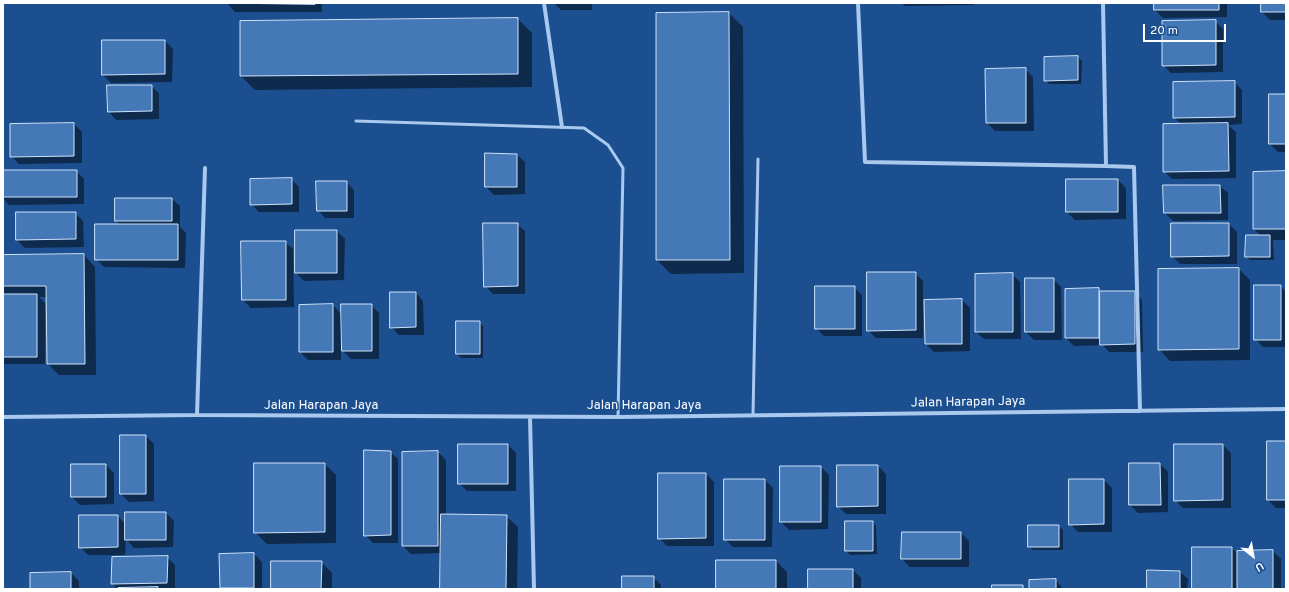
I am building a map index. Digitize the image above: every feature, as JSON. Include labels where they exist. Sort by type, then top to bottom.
[{"type":"street","points":[[544,3],[562,127]]},
{"type":"street","points":[[858,3],[865,162],[1134,167],[1140,411]]},
{"type":"street","points":[[1103,3],[1106,166]]},
{"type":"street","points":[[197,415],[205,168]]},
{"type":"street","name":"Jalan Harapan Jaya","points":[[3,417],[197,415],[618,417],[1286,410]]},
{"type":"street","points":[[530,417],[534,589]]},
{"type":"lane","points":[[356,121],[584,128],[608,145],[623,168],[618,417]]},
{"type":"lane","points":[[753,415],[758,159]]},
{"type":"building","points":[[226,3],[315,3],[315,4]]},
{"type":"building","points":[[1154,3],[1219,3],[1219,10],[1154,10]]},
{"type":"building","points":[[1261,3],[1286,3],[1286,12],[1261,12]]},
{"type":"building","points":[[729,12],[730,260],[656,260],[656,13]]},
{"type":"building","points":[[518,18],[518,74],[240,76],[240,21]]},
{"type":"building","points":[[1216,20],[1216,65],[1162,66],[1162,21]]},
{"type":"building","points":[[102,40],[165,40],[165,74],[102,75]]},
{"type":"building","points":[[1078,56],[1078,80],[1044,81],[1044,57]]},
{"type":"building","points":[[1026,68],[1026,123],[986,123],[985,69]]},
{"type":"building","points":[[1235,81],[1235,117],[1173,118],[1173,82]]},
{"type":"building","points":[[107,85],[152,85],[152,111],[108,112]]},
{"type":"building","points":[[1269,94],[1286,94],[1286,144],[1269,144]]},
{"type":"building","points":[[74,123],[74,156],[10,157],[10,124]]},
{"type":"building","points":[[1228,123],[1229,171],[1163,172],[1163,124]]},
{"type":"building","points":[[485,153],[517,154],[517,187],[485,187]]},
{"type":"building","points":[[3,170],[77,170],[77,197],[3,197]]},
{"type":"building","points":[[1286,171],[1286,229],[1253,229],[1253,172]]},
{"type":"building","points":[[292,178],[292,204],[250,205],[250,179]]},
{"type":"building","points":[[1066,179],[1118,179],[1118,212],[1066,212]]},
{"type":"building","points":[[316,181],[347,181],[347,211],[317,211]]},
{"type":"building","points":[[1163,185],[1220,185],[1221,213],[1164,213]]},
{"type":"building","points":[[115,198],[172,198],[172,221],[115,221]]},
{"type":"building","points":[[16,212],[76,212],[76,239],[16,240]]},
{"type":"building","points":[[483,223],[518,223],[518,286],[484,287]]},
{"type":"building","points":[[1171,223],[1229,223],[1229,256],[1171,257]]},
{"type":"building","points":[[95,224],[178,224],[178,260],[95,260]]},
{"type":"building","points":[[295,230],[337,230],[337,273],[295,273]]},
{"type":"building","points":[[1246,235],[1270,235],[1270,257],[1245,257]]},
{"type":"building","points":[[241,241],[286,241],[286,300],[242,300]]},
{"type":"building","points":[[84,254],[85,364],[47,364],[46,286],[3,286],[3,255]]},
{"type":"building","points":[[1239,268],[1239,349],[1158,350],[1158,269]]},
{"type":"building","points":[[867,272],[916,272],[916,330],[867,331]]},
{"type":"building","points":[[1013,273],[1013,332],[975,332],[975,274]]},
{"type":"building","points":[[1025,278],[1054,278],[1054,332],[1025,332]]},
{"type":"building","points":[[1254,285],[1281,285],[1281,340],[1254,340]]},
{"type":"building","points":[[815,286],[855,286],[855,329],[815,329]]},
{"type":"building","points":[[1099,288],[1099,338],[1065,338],[1065,289]]},
{"type":"building","points":[[1100,291],[1135,291],[1135,344],[1100,345]]},
{"type":"building","points":[[390,292],[416,292],[416,327],[390,328]]},
{"type":"building","points":[[3,294],[37,294],[37,357],[3,357]]},
{"type":"building","points":[[962,299],[962,344],[925,344],[924,300]]},
{"type":"building","points":[[333,304],[333,352],[299,352],[299,305]]},
{"type":"building","points":[[341,304],[372,304],[372,351],[342,351]]},
{"type":"building","points":[[456,321],[480,321],[480,354],[456,354]]},
{"type":"building","points":[[120,435],[146,435],[146,494],[120,494]]},
{"type":"building","points":[[1267,441],[1286,441],[1286,500],[1267,500]]},
{"type":"building","points":[[458,444],[508,444],[508,484],[458,484]]},
{"type":"building","points":[[1174,444],[1223,444],[1223,500],[1174,501]]},
{"type":"building","points":[[364,450],[391,451],[391,535],[364,536]]},
{"type":"building","points":[[438,451],[438,546],[402,546],[402,452]]},
{"type":"building","points":[[254,463],[325,463],[325,532],[254,533]]},
{"type":"building","points":[[1129,463],[1160,463],[1161,505],[1129,505]]},
{"type":"building","points":[[71,464],[106,464],[106,497],[71,497]]},
{"type":"building","points":[[837,465],[878,465],[878,506],[837,507]]},
{"type":"building","points":[[780,466],[821,466],[821,522],[780,522]]},
{"type":"building","points":[[658,473],[706,473],[706,538],[658,539]]},
{"type":"building","points":[[724,479],[765,479],[765,540],[724,540]]},
{"type":"building","points":[[1069,479],[1104,479],[1104,524],[1069,525]]},
{"type":"building","points":[[125,512],[166,512],[166,540],[125,540]]},
{"type":"building","points":[[441,514],[507,515],[506,589],[440,589]]},
{"type":"building","points":[[79,515],[118,515],[118,547],[79,548]]},
{"type":"building","points":[[845,521],[873,521],[873,551],[845,551]]},
{"type":"building","points":[[1028,525],[1059,525],[1059,547],[1028,547]]},
{"type":"building","points":[[902,532],[961,532],[961,559],[901,559]]},
{"type":"building","points":[[1192,547],[1232,547],[1232,589],[1192,589]]},
{"type":"building","points":[[1273,550],[1273,589],[1237,589],[1237,551]]},
{"type":"building","points":[[254,553],[254,588],[220,588],[219,554]]},
{"type":"building","points":[[168,556],[167,583],[111,584],[112,557]]},
{"type":"building","points":[[716,560],[776,560],[776,589],[716,589]]},
{"type":"building","points":[[271,561],[322,561],[321,589],[271,589]]},
{"type":"building","points":[[808,569],[853,569],[853,589],[808,589]]},
{"type":"building","points":[[1147,570],[1180,571],[1180,589],[1147,589]]},
{"type":"building","points":[[71,572],[71,589],[30,589],[30,573]]},
{"type":"building","points":[[622,576],[654,576],[654,589],[622,589]]},
{"type":"building","points":[[1056,579],[1056,589],[1029,589],[1029,580]]},
{"type":"building","points":[[992,585],[1023,585],[1023,589],[992,589]]},
{"type":"building","points":[[158,587],[158,589],[118,589],[118,588]]}]
